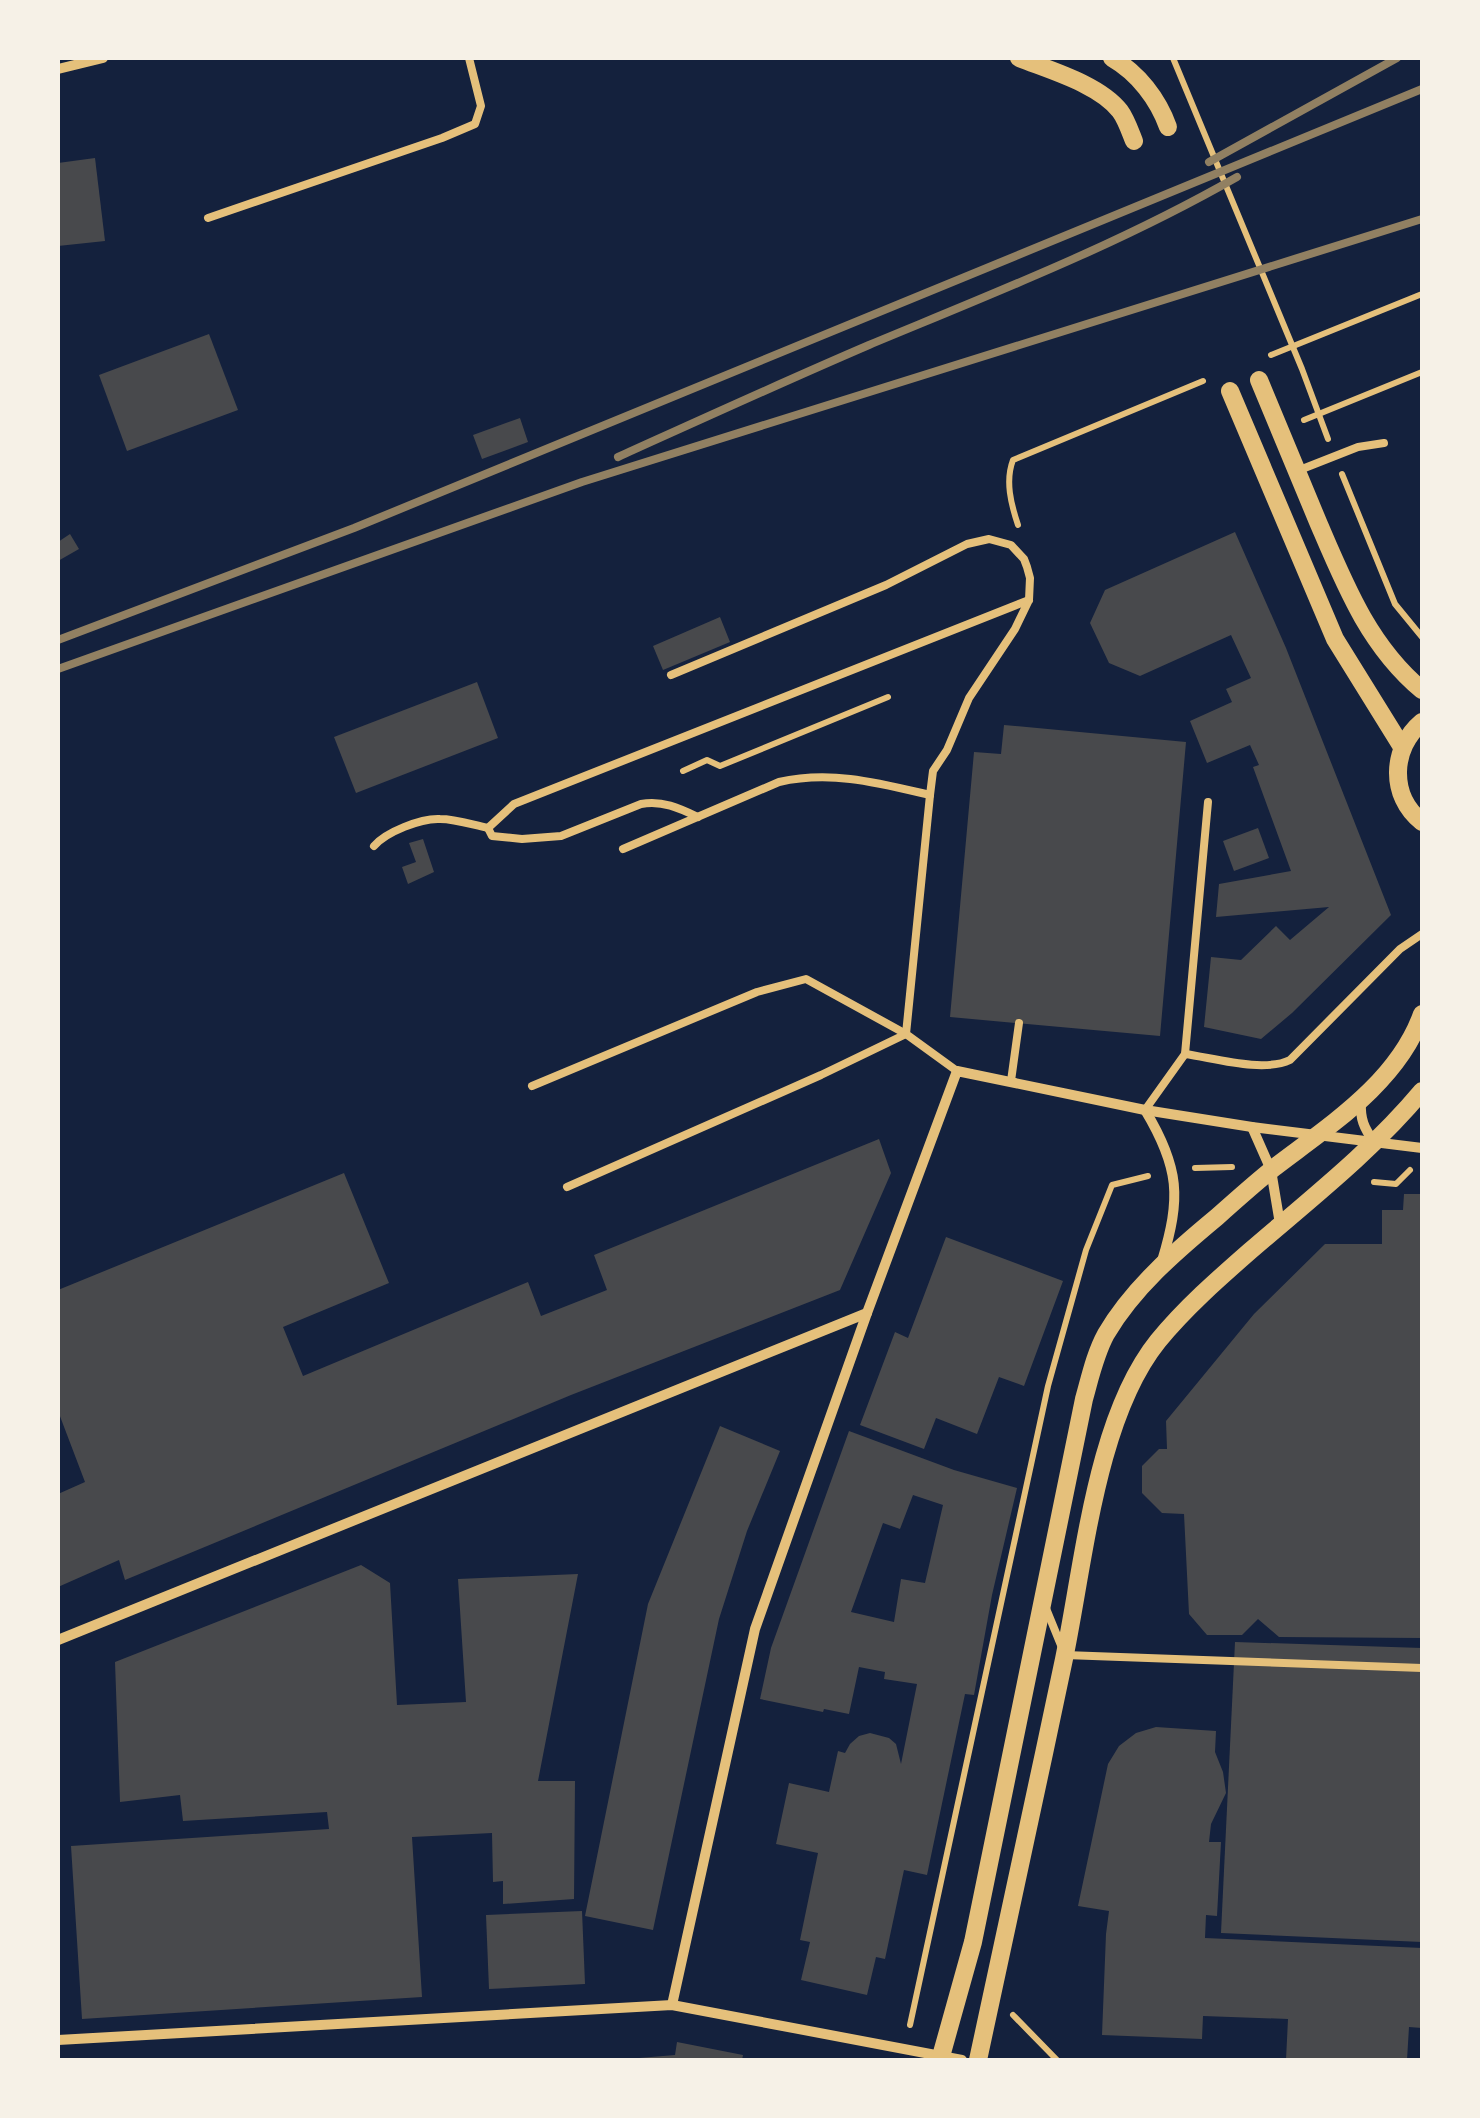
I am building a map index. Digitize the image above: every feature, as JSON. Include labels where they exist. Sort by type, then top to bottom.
[{"type":"street","points":[[58,69],[103,58]]},
{"type":"street","points":[[1018,58],[1101,94],[1120,112],[1134,140]]},
{"type":"street","points":[[1101,94],[1122,60],[1146,86],[1168,127]]},
{"type":"street","points":[[1259,380],[1364,622],[1397,669],[1422,690]]},
{"type":"street","points":[[1230,391],[1335,639],[1402,747]]},
{"type":"street","points":[[1422,722],[1402,747],[1398,767],[1399,788],[1406,806],[1422,822]]},
{"type":"street","points":[[940,2058],[974,1942],[1084,1400],[1104,1338],[1120,1313],[1160,1268],[1271,1170],[1362,1099],[1402,1055],[1422,1014]]},
{"type":"street","points":[[672,2006],[755,1629],[957,1071],[1145,1110],[1422,1148]]},
{"type":"street","points":[[978,2060],[1106,1453],[1121,1406],[1138,1370],[1158,1341],[1208,1288],[1374,1142],[1422,1090]]},
{"type":"street","points":[[1362,1099],[1360,1114],[1374,1142]]},
{"type":"street","points":[[1145,1110],[1164,1142],[1176,1202],[1160,1268]]},
{"type":"street","points":[[1252,1126],[1271,1170],[1280,1225]]},
{"type":"street","points":[[58,1640],[867,1313]]},
{"type":"street","points":[[58,2040],[672,2006],[962,2060]]},
{"type":"lane","points":[[208,218],[475,124],[481,106],[469,58]]},
{"type":"lane","points":[[1296,470],[1369,444],[1384,443]]},
{"type":"lane","points":[[671,675],[886,585],[968,544],[1000,542],[1011,545],[1024,559],[1030,578],[1029,600],[1015,629],[969,698],[934,771],[906,1034]]},
{"type":"lane","points":[[488,828],[514,804],[1029,600]]},
{"type":"lane","points":[[623,848],[779,782],[812,776],[853,778],[930,795]]},
{"type":"lane","points":[[488,828],[492,836],[561,836],[654,802],[698,817]]},
{"type":"lane","points":[[1145,1110],[1185,1054],[1208,802]]},
{"type":"lane","points":[[374,846],[382,836],[437,818],[488,828]]},
{"type":"lane","points":[[1185,1054],[1274,1066],[1290,1060],[1400,949],[1422,934]]},
{"type":"lane","points":[[532,1086],[757,992],[806,978],[906,1034],[957,1071]]},
{"type":"lane","points":[[1011,1081],[1019,1023]]},
{"type":"lane","points":[[567,1187],[906,1034]]},
{"type":"lane","points":[[1043,1601],[1064,1655],[1422,1668]]},
{"type":"path","points":[[1174,58],[1395,604],[1422,637]]},
{"type":"path","points":[[1312,339],[1422,294]]},
{"type":"path","points":[[1280,430],[1422,372]]},
{"type":"path","points":[[1024,559],[1010,491],[1013,460],[1199,383]]},
{"type":"path","points":[[682,771],[707,760],[720,766],[888,696]]},
{"type":"path","points":[[904,2050],[1048,1386],[1086,1250],[1112,1185],[1172,1171]]},
{"type":"path","points":[[992,1993],[1057,2060]]},
{"type":"building","points":[[95,158],[105,241],[58,246],[58,163]]},
{"type":"building","points":[[209,334],[238,410],[127,451],[99,375]]},
{"type":"building","points":[[520,418],[528,442],[482,459],[473,435]]},
{"type":"building","points":[[1235,532],[1286,648],[1391,915],[1261,1039],[1204,1027],[1211,957],[1241,960],[1276,926],[1290,940],[1329,907],[1216,917],[1219,884],[1291,871],[1253,767],[1259,765],[1250,745],[1207,763],[1190,721],[1232,702],[1226,689],[1251,678],[1231,635],[1140,676],[1109,663],[1090,623],[1105,590]]},
{"type":"building","points":[[70,534],[79,549],[58,561],[58,542]]},
{"type":"building","points":[[720,617],[730,642],[663,670],[653,646]]},
{"type":"building","points":[[477,682],[498,738],[356,793],[334,737]]},
{"type":"building","points":[[1004,725],[1186,742],[1160,1036],[950,1017],[974,752],[1001,754]]},
{"type":"building","points":[[1258,828],[1269,858],[1234,871],[1223,841]]},
{"type":"building","points":[[423,839],[434,872],[408,884],[402,867],[416,862],[409,843]]},
{"type":"building","points":[[879,1139],[891,1173],[840,1290],[571,1395],[125,1580],[119,1560],[58,1587],[58,1494],[85,1482],[58,1411],[58,1290],[344,1173],[389,1283],[283,1327],[303,1376],[528,1282],[541,1316],[607,1290],[594,1255]]},
{"type":"building","points":[[1404,1194],[1422,1194],[1422,1638],[1279,1637],[1258,1619],[1242,1635],[1207,1635],[1189,1614],[1184,1514],[1162,1513],[1142,1493],[1142,1466],[1159,1449],[1167,1449],[1166,1421],[1254,1314],[1325,1244],[1382,1244],[1382,1210],[1403,1210]]},
{"type":"building","points":[[946,1237],[1063,1281],[1024,1386],[999,1377],[977,1434],[936,1418],[924,1449],[860,1425],[895,1332],[908,1338]]},
{"type":"building","points":[[720,1426],[780,1451],[747,1531],[719,1619],[653,1930],[585,1916],[648,1604]]},
{"type":"building","points":[[849,1431],[954,1470],[1017,1488],[974,1695],[965,1694],[927,1875],[904,1870],[885,1959],[876,1957],[867,1995],[801,1980],[810,1942],[800,1940],[818,1853],[776,1844],[789,1783],[829,1792],[838,1751],[845,1753],[859,1736],[870,1733],[889,1738],[896,1744],[901,1764],[917,1684],[884,1679],[885,1672],[859,1667],[849,1714],[760,1699],[771,1648]],"holes":[[[913,1495],[943,1505],[925,1583],[901,1579],[894,1622],[851,1612],[883,1523],[900,1529]]]},
{"type":"building","points":[[361,1565],[390,1583],[397,1705],[466,1702],[458,1579],[578,1574],[538,1781],[575,1781],[574,1899],[503,1904],[503,1881],[493,1882],[492,1833],[412,1837],[422,1997],[82,2019],[71,1846],[329,1829],[327,1812],[183,1821],[180,1795],[120,1802],[115,1662]]},
{"type":"building","points":[[1235,1642],[1422,1648],[1422,1942],[1221,1933]]},
{"type":"building","points":[[1156,1727],[1216,1731],[1215,1752],[1226,1793],[1211,1824],[1209,1842],[1221,1842],[1217,1916],[1206,1915],[1205,1938],[1422,1948],[1422,2028],[1409,2027],[1407,2060],[1286,2060],[1288,2019],[1203,2016],[1202,2039],[1102,2035],[1109,1911],[1078,1906],[1108,1764],[1119,1746],[1136,1733]]},
{"type":"building","points":[[582,1911],[585,1984],[489,1989],[486,1915]]},
{"type":"building","points":[[677,2042],[743,2055],[742,2060],[639,2060],[675,2055]]},
{"type":"railway","points":[[1209,162],[1397,58]]},
{"type":"railway","points":[[58,640],[354,528],[1422,89]]},
{"type":"railway","points":[[618,457],[1102,246],[1237,177]]},
{"type":"railway","points":[[58,669],[582,482],[1422,219]]}]
